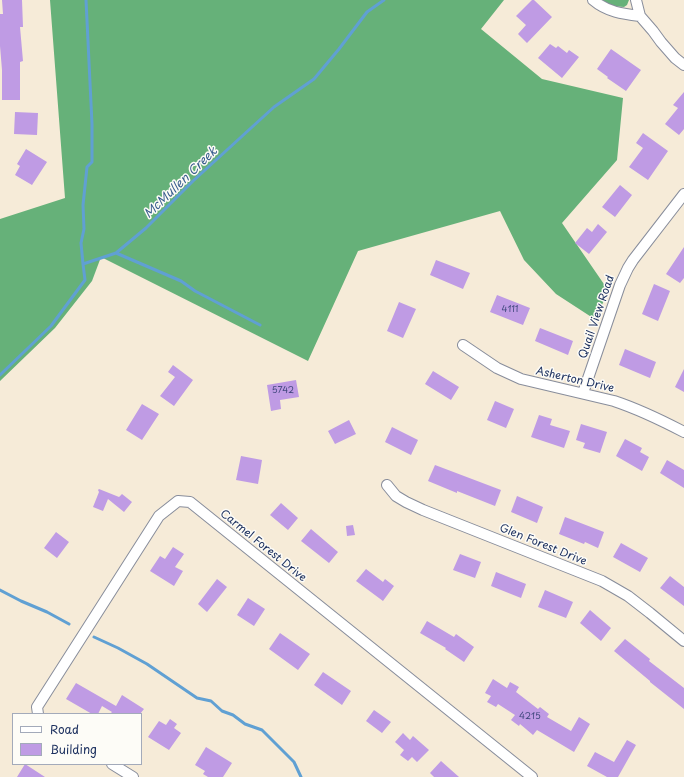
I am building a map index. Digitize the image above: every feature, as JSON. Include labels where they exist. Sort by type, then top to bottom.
[{"type":"street","points":[[593,0],[606,9],[624,14],[640,16]]},
{"type":"street","points":[[636,0],[640,16],[675,58],[684,65]]},
{"type":"street","name":"Quail View Road","points":[[584,393],[620,285],[628,268],[684,194]]},
{"type":"street","name":"Asherton Drive","points":[[463,345],[497,368],[522,380],[614,401],[649,415],[684,432]]},
{"type":"street","name":"Glen Forest Drive","points":[[387,485],[396,496],[417,507],[602,581],[628,596],[684,641]]},
{"type":"street","name":"Carmel Forest Drive","points":[[38,713],[37,708],[159,516],[178,502],[190,502],[532,777]]},
{"type":"street","points":[[114,765],[133,777]]},
{"type":"green space","points":[[50,0],[504,0],[481,29],[542,79],[623,98],[617,160],[562,223],[608,290],[596,320],[556,294],[524,260],[500,211],[358,251],[308,361],[101,257],[92,281],[55,328],[0,381],[0,219],[65,198]]},
{"type":"green space","points":[[602,0],[629,0],[627,5],[624,7],[612,6]]},
{"type":"building","points":[[2,0],[22,0],[23,27],[20,27],[23,61],[20,62],[20,100],[2,100],[0,14],[3,14]]},
{"type":"building","points":[[532,0],[534,0],[552,17],[527,43],[518,34],[526,25],[516,16]]},
{"type":"building","points":[[550,44],[556,48],[558,46],[567,53],[569,50],[579,57],[562,78],[538,58]]},
{"type":"building","points":[[611,49],[641,70],[626,91],[597,69]]},
{"type":"building","points":[[684,92],[684,129],[679,135],[665,124],[678,108],[673,105]]},
{"type":"building","points":[[15,112],[38,113],[37,135],[14,134]]},
{"type":"building","points":[[643,133],[668,151],[648,180],[629,167],[643,148],[636,143]]},
{"type":"building","points":[[26,149],[47,162],[32,185],[15,175],[20,166],[17,164]]},
{"type":"building","points":[[620,185],[632,195],[615,217],[602,207]]},
{"type":"building","points":[[598,224],[607,232],[589,254],[575,243],[587,228],[592,232]]},
{"type":"building","points":[[684,247],[684,278],[680,283],[666,274]]},
{"type":"building","points":[[436,260],[470,273],[463,289],[430,275]]},
{"type":"building","points":[[654,284],[670,291],[658,321],[642,314]]},
{"type":"building","points":[[497,295],[530,308],[523,325],[490,312]]},
{"type":"building","points":[[399,302],[416,309],[403,338],[387,331]]},
{"type":"building","points":[[540,328],[573,341],[568,355],[535,341]]},
{"type":"building","points":[[625,349],[656,362],[650,378],[619,365]]},
{"type":"building","points":[[173,365],[193,380],[174,406],[160,396],[175,377],[168,372]]},
{"type":"building","points":[[684,369],[684,392],[675,387]]},
{"type":"building","points":[[433,371],[459,387],[451,400],[425,384]]},
{"type":"building","points":[[296,380],[299,397],[280,400],[281,409],[271,411],[267,385]]},
{"type":"building","points":[[495,401],[514,409],[506,428],[487,420]]},
{"type":"building","points":[[142,404],[159,414],[142,440],[126,430]]},
{"type":"building","points":[[539,415],[552,419],[550,425],[570,431],[564,448],[531,437]]},
{"type":"building","points":[[349,420],[356,434],[335,444],[328,431]]},
{"type":"building","points":[[581,424],[607,432],[600,453],[583,448],[585,443],[576,440]]},
{"type":"building","points":[[392,427],[418,440],[411,455],[385,442]]},
{"type":"building","points":[[625,439],[642,448],[640,452],[649,457],[642,471],[616,456]]},
{"type":"building","points":[[241,456],[262,460],[258,484],[236,480]]},
{"type":"building","points":[[667,460],[684,470],[684,488],[660,473]]},
{"type":"building","points":[[435,465],[501,490],[495,506],[428,481]]},
{"type":"building","points":[[99,489],[119,497],[122,494],[132,502],[124,512],[108,499],[103,511],[93,507]]},
{"type":"building","points":[[517,496],[543,507],[537,523],[511,512]]},
{"type":"building","points":[[281,503],[298,518],[288,530],[270,515]]},
{"type":"building","points":[[565,517],[604,532],[598,548],[585,542],[584,544],[559,534]]},
{"type":"building","points":[[353,525],[355,535],[347,536],[346,526]]},
{"type":"building","points":[[311,529],[338,552],[329,563],[301,541]]},
{"type":"building","points":[[56,532],[69,542],[57,558],[44,548]]},
{"type":"building","points":[[621,543],[648,558],[640,572],[613,557]]},
{"type":"building","points":[[173,547],[184,554],[175,567],[183,571],[174,586],[150,571],[160,556],[165,559]]},
{"type":"building","points":[[460,554],[481,562],[475,578],[453,570]]},
{"type":"building","points":[[366,569],[383,582],[385,579],[394,586],[383,601],[356,581]]},
{"type":"building","points":[[496,572],[526,584],[521,598],[491,586]]},
{"type":"building","points":[[670,576],[684,587],[684,606],[660,588]]},
{"type":"building","points":[[217,579],[227,587],[207,612],[198,604]]},
{"type":"building","points":[[545,590],[573,602],[566,618],[538,607]]},
{"type":"building","points":[[248,598],[265,609],[254,626],[237,615]]},
{"type":"building","points":[[590,610],[611,628],[601,641],[580,623]]},
{"type":"building","points":[[427,621],[454,637],[456,634],[474,647],[464,662],[445,649],[446,648],[420,633]]},
{"type":"building","points":[[280,633],[310,654],[298,670],[269,649]]},
{"type":"building","points":[[625,639],[650,659],[649,661],[684,688],[684,709],[614,651]]},
{"type":"building","points":[[323,672],[351,691],[342,705],[314,685]]},
{"type":"building","points":[[493,679],[507,688],[510,682],[519,687],[516,692],[538,709],[540,707],[549,714],[547,717],[571,731],[579,717],[590,724],[574,752],[537,730],[533,735],[520,724],[519,726],[511,720],[515,715],[498,704],[496,707],[487,702],[491,696],[485,693]]},
{"type":"building","points":[[76,683],[116,706],[122,695],[144,709],[141,713],[111,713],[112,712],[102,706],[98,713],[90,713],[66,699]]},
{"type":"building","points":[[374,710],[391,722],[382,733],[366,721]]},
{"type":"building","points":[[170,719],[177,724],[174,728],[181,733],[169,750],[148,737],[159,721],[166,725]]},
{"type":"building","points":[[403,733],[410,740],[413,736],[429,750],[417,762],[412,757],[408,761],[400,755],[404,750],[395,742]]},
{"type":"building","points":[[627,740],[636,745],[618,777],[607,777],[587,766],[595,752],[614,762]]},
{"type":"building","points":[[206,747],[232,763],[223,777],[208,777],[203,774],[205,771],[195,765]]},
{"type":"building","points":[[441,761],[459,777],[434,777],[430,773]]},
{"type":"building","points":[[24,765],[27,765],[45,777],[17,777]]},
{"type":"waterway","points":[[0,375],[51,326],[85,280],[81,243],[84,229],[83,205],[87,167],[92,162],[92,124],[86,0]]},
{"type":"waterway","name":"McMullen Creek","points":[[83,264],[116,253],[146,228],[193,181],[274,107],[314,79],[367,12],[384,0]]},
{"type":"waterway","points":[[116,253],[181,281],[195,291],[260,325]]},
{"type":"waterway","points":[[0,590],[69,624]]},
{"type":"waterway","points":[[94,637],[147,664],[197,698],[211,701],[222,711],[233,715],[245,724],[262,730],[294,762],[301,777]]}]
